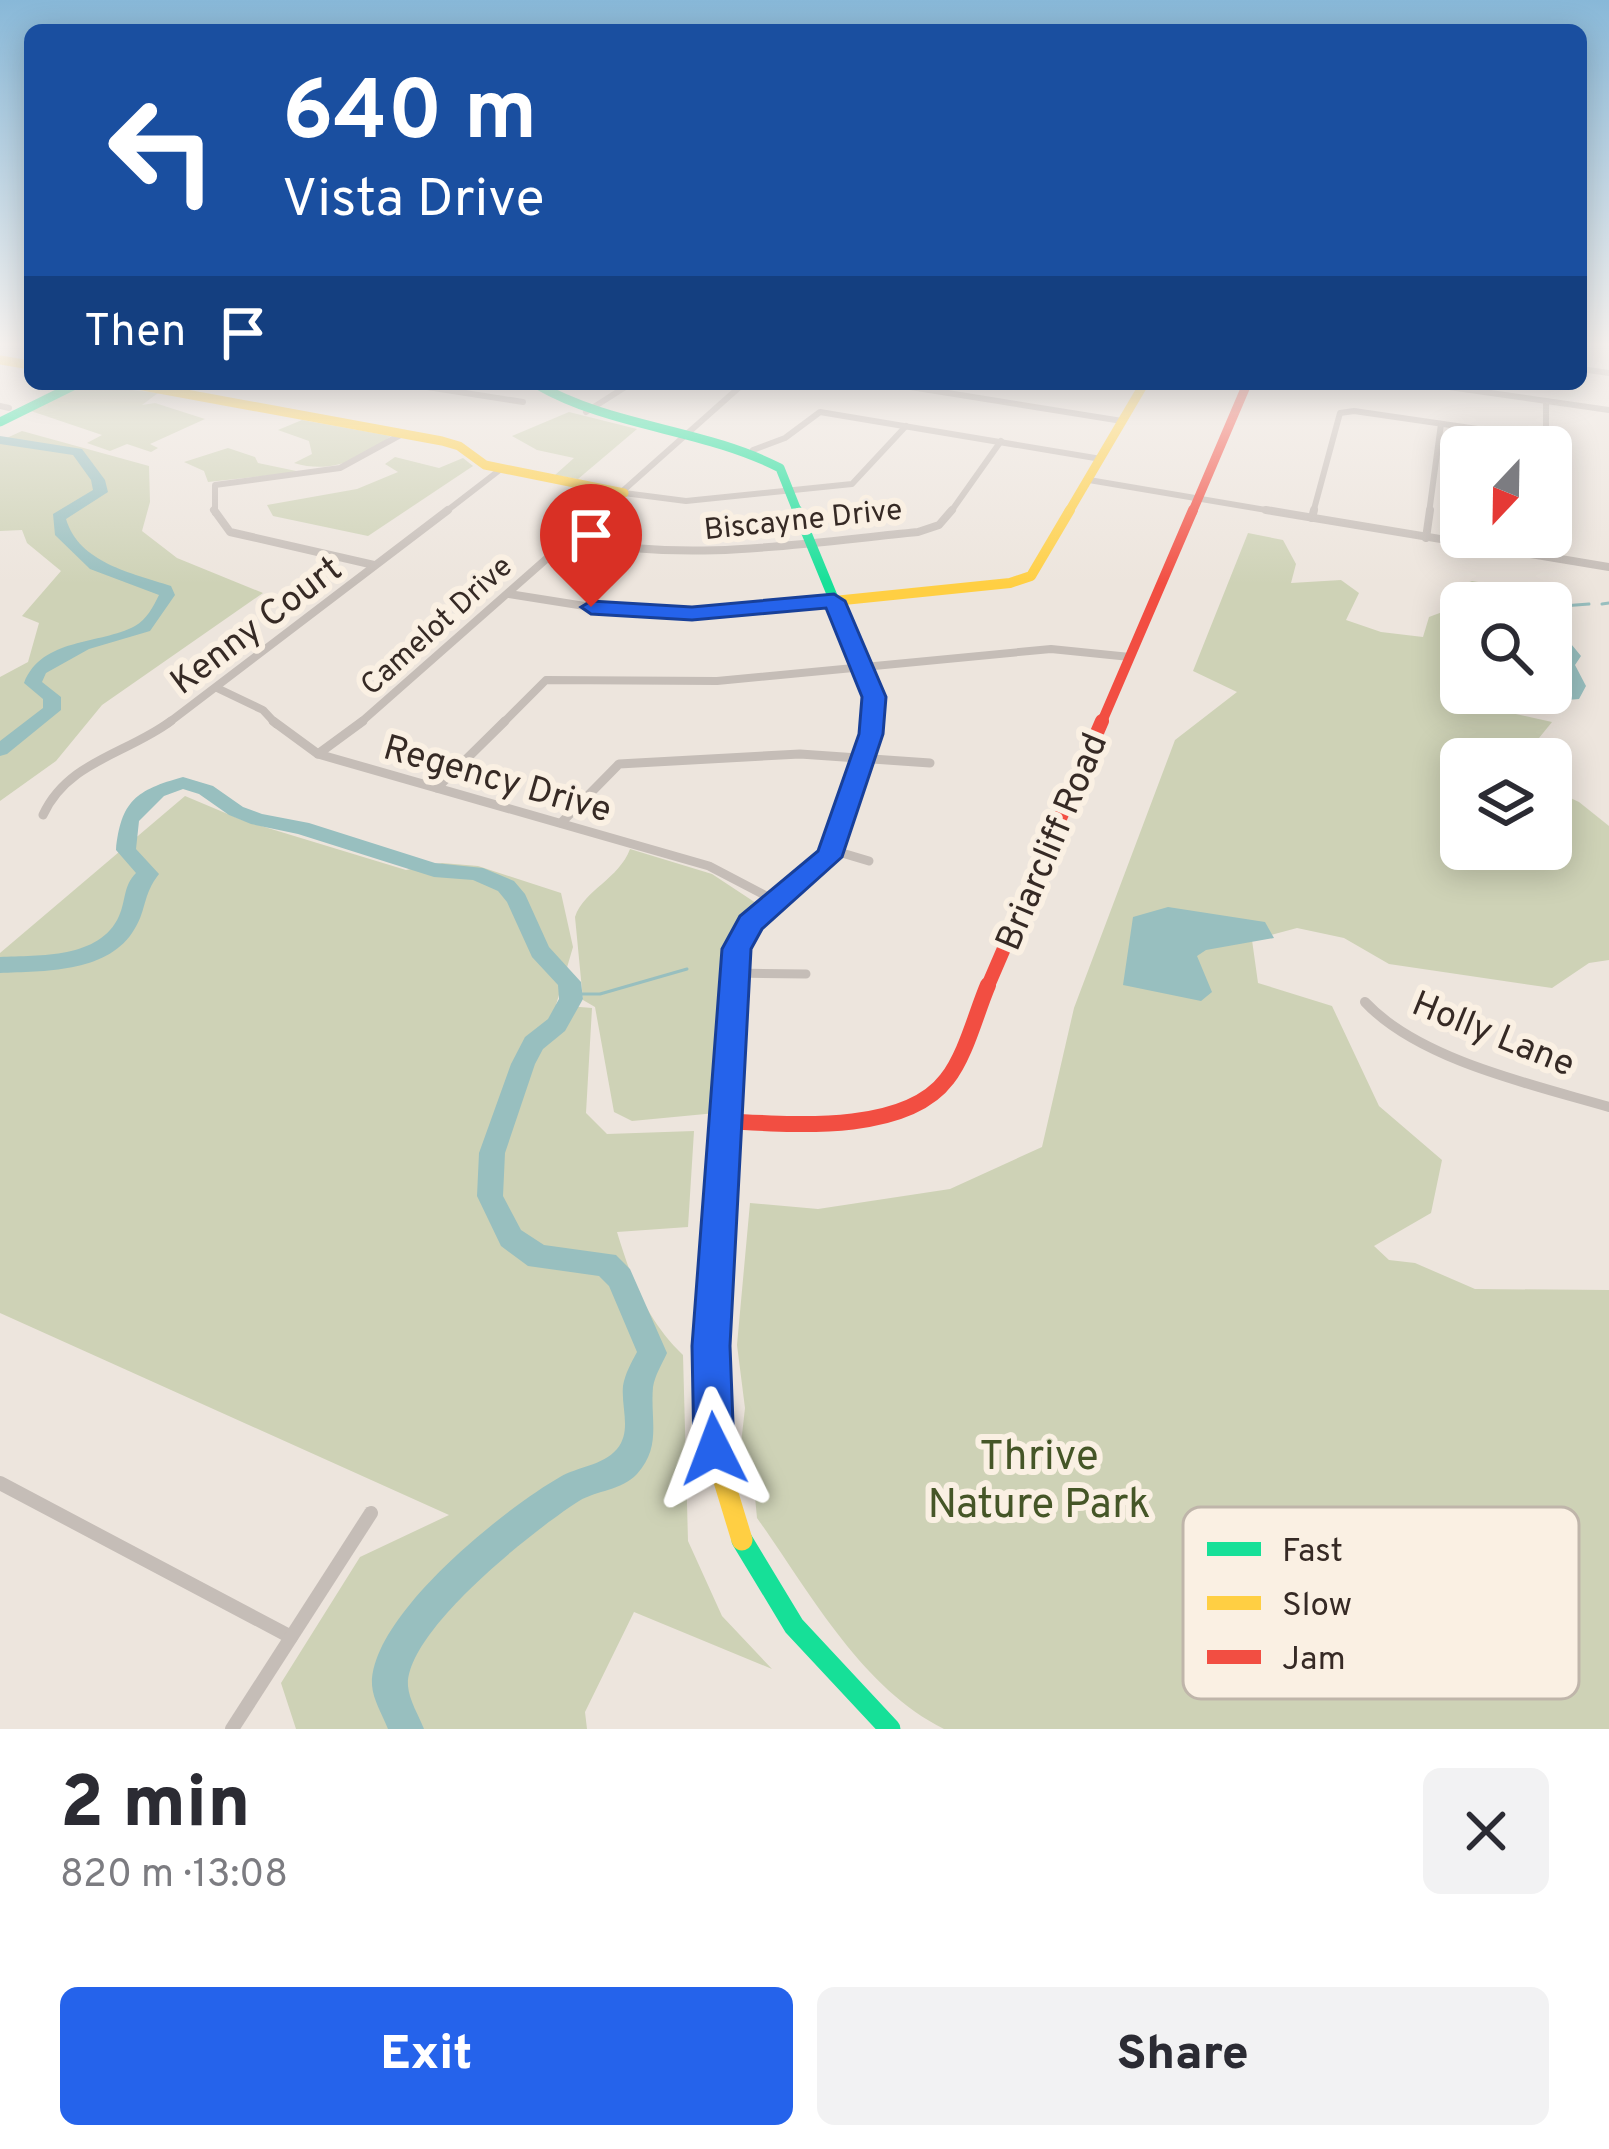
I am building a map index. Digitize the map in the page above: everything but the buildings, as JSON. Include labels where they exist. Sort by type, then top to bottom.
[{"type":"street","points":[[347,423],[459,446],[485,465],[501,469],[686,501],[852,484],[906,426]]},
{"type":"street","points":[[638,423],[753,450],[780,468],[874,697],[865,758],[832,850],[744,932],[733,973],[710,1407],[714,1449],[728,1504],[769,1595],[831,1672],[890,1729]]},
{"type":"street","name":"Camelot Drive","points":[[318,754],[367,718],[700,423]]},
{"type":"street","points":[[753,450],[785,438],[806,423]]},
{"type":"street","points":[[886,423],[1101,459]]},
{"type":"street","points":[[509,594],[676,614],[989,586],[1031,576],[1122,423]]},
{"type":"street","name":"Briarcliff Road","points":[[724,1121],[876,1120],[931,1100],[947,1080],[1230,423]]},
{"type":"street","points":[[1312,518],[1337,423]]},
{"type":"street","points":[[1430,423],[1452,426]]},
{"type":"street","points":[[1426,538],[1441,424]]},
{"type":"street","points":[[375,566],[230,532],[215,519],[211,505],[215,485],[340,469],[404,433]]},
{"type":"street","name":"Biscayne Drive","points":[[568,539],[656,554],[714,554],[902,535],[939,525],[1001,442]]},
{"type":"street","name":"Kenny Court","points":[[43,815],[50,796],[87,765],[150,737],[501,469]]},
{"type":"street","points":[[1089,480],[1440,540]]},
{"type":"street","points":[[1560,558],[1609,566]]},
{"type":"street","points":[[437,788],[546,680],[717,681],[1051,649],[1130,657]]},
{"type":"street","name":"Regency Drive","points":[[217,688],[263,710],[284,733],[318,754],[709,866],[774,900]]},
{"type":"street","points":[[561,823],[619,764],[800,754],[930,763]]},
{"type":"street","points":[[832,850],[869,861]]},
{"type":"street","points":[[733,973],[806,974]]},
{"type":"street","name":"Holly Lane","points":[[1365,1002],[1392,1025],[1450,1053],[1609,1107]]},
{"type":"street","points":[[0,1483],[291,1637]]},
{"type":"street","points":[[232,1729],[370,1513]]},
{"type":"green space","points":[[66,423],[197,423],[150,444],[158,448],[151,452],[127,444],[110,451],[87,443],[102,435]]},
{"type":"green space","points":[[296,423],[317,423],[391,436],[345,463],[321,467],[294,463],[312,454],[309,441],[278,430]]},
{"type":"green space","points":[[544,423],[612,423],[637,429],[578,479],[555,475],[574,458],[537,450],[512,436]]},
{"type":"green space","points":[[22,431],[149,466],[150,502],[142,531],[177,558],[263,593],[102,705],[56,761],[0,801],[0,677],[28,662],[39,623],[22,616],[61,571],[27,543],[22,530],[0,531],[0,441]]},
{"type":"green space","points":[[228,448],[255,457],[258,463],[301,472],[208,482],[204,471],[184,462]]},
{"type":"green space","points":[[395,457],[439,468],[463,458],[473,466],[368,536],[273,516],[267,505],[357,489],[398,472],[385,464]]},
{"type":"green space","name":"Thrive Nature Park","points":[[1248,533],[1283,540],[1296,564],[1291,583],[1341,580],[1359,593],[1346,620],[1381,632],[1423,637],[1429,617],[1440,613],[1440,714],[1516,714],[1552,722],[1539,738],[1440,738],[1440,870],[1572,870],[1572,799],[1609,826],[1609,960],[1589,963],[1552,988],[1389,964],[1344,938],[1297,928],[1252,940],[1258,983],[1332,1006],[1379,1106],[1442,1160],[1431,1213],[1374,1246],[1389,1260],[1415,1263],[1475,1289],[1609,1290],[1609,1729],[944,1729],[887,1689],[839,1636],[757,1518],[755,1497],[737,1479],[745,1408],[737,1345],[750,1203],[818,1209],[950,1189],[1042,1147],[1074,1008],[1175,740],[1237,692],[1193,671]]},
{"type":"green space","points":[[185,796],[242,820],[406,870],[442,863],[478,866],[561,893],[573,947],[556,1005],[592,1008],[586,1113],[607,1134],[694,1131],[688,1227],[617,1232],[642,1298],[683,1355],[688,1541],[722,1616],[772,1669],[634,1612],[585,1712],[587,1729],[296,1729],[281,1683],[360,1557],[449,1515],[0,1313],[0,953]]},
{"type":"green space","points":[[630,849],[712,874],[759,905],[734,935],[721,965],[716,1113],[632,1121],[614,1112],[595,1007],[583,1000],[575,917]]},
{"type":"water","points":[[1572,645],[1581,656],[1575,665],[1586,686],[1579,699],[1572,700]]},
{"type":"water","points":[[1168,907],[1265,922],[1274,938],[1206,950],[1197,956],[1212,992],[1201,1001],[1123,985],[1133,917]]},
{"type":"waterway","points":[[0,440],[77,452],[98,480],[101,492],[58,517],[63,535],[96,566],[165,589],[167,595],[144,628],[83,646],[38,670],[33,683],[52,697],[52,710],[0,750]]},
{"type":"waterway","points":[[1602,604],[1609,603]]},
{"type":"waterway","points":[[1572,605],[1589,604]]},
{"type":"waterway","points":[[0,965],[70,959],[109,944],[123,930],[133,911],[137,884],[148,874],[126,850],[129,820],[157,792],[183,783],[206,790],[236,811],[258,819],[302,828],[434,870],[476,873],[506,886],[517,899],[540,951],[569,982],[571,999],[557,1025],[534,1043],[523,1064],[492,1153],[490,1196],[511,1238],[538,1257],[606,1264],[620,1278],[652,1353],[638,1389],[639,1442],[618,1470],[552,1500],[433,1603],[394,1661],[390,1685],[406,1729]]},
{"type":"waterway","points":[[571,994],[600,994],[687,969]]},
{"type":"traffic: fast","points":[[634,423],[720,442],[780,468],[874,697],[863,763],[848,813],[816,867]]},
{"type":"traffic: fast","points":[[742,1540],[794,1626],[890,1729]]},
{"type":"traffic: slow","points":[[342,423],[459,446],[485,465],[624,493]]},
{"type":"traffic: slow","points":[[834,601],[1010,583],[1031,576],[1121,423]]},
{"type":"traffic: slow","points":[[742,1540],[717,1458],[710,1365],[728,988],[740,947],[758,918],[816,867]]},
{"type":"traffic: jam","points":[[724,1121],[813,1124],[870,1118],[923,1098],[947,1080],[1230,423]]},
{"type":"route","points":[[591,607],[692,613],[834,601],[874,697],[865,758],[828,857],[751,922],[736,949],[711,1346],[714,1449]]}]
